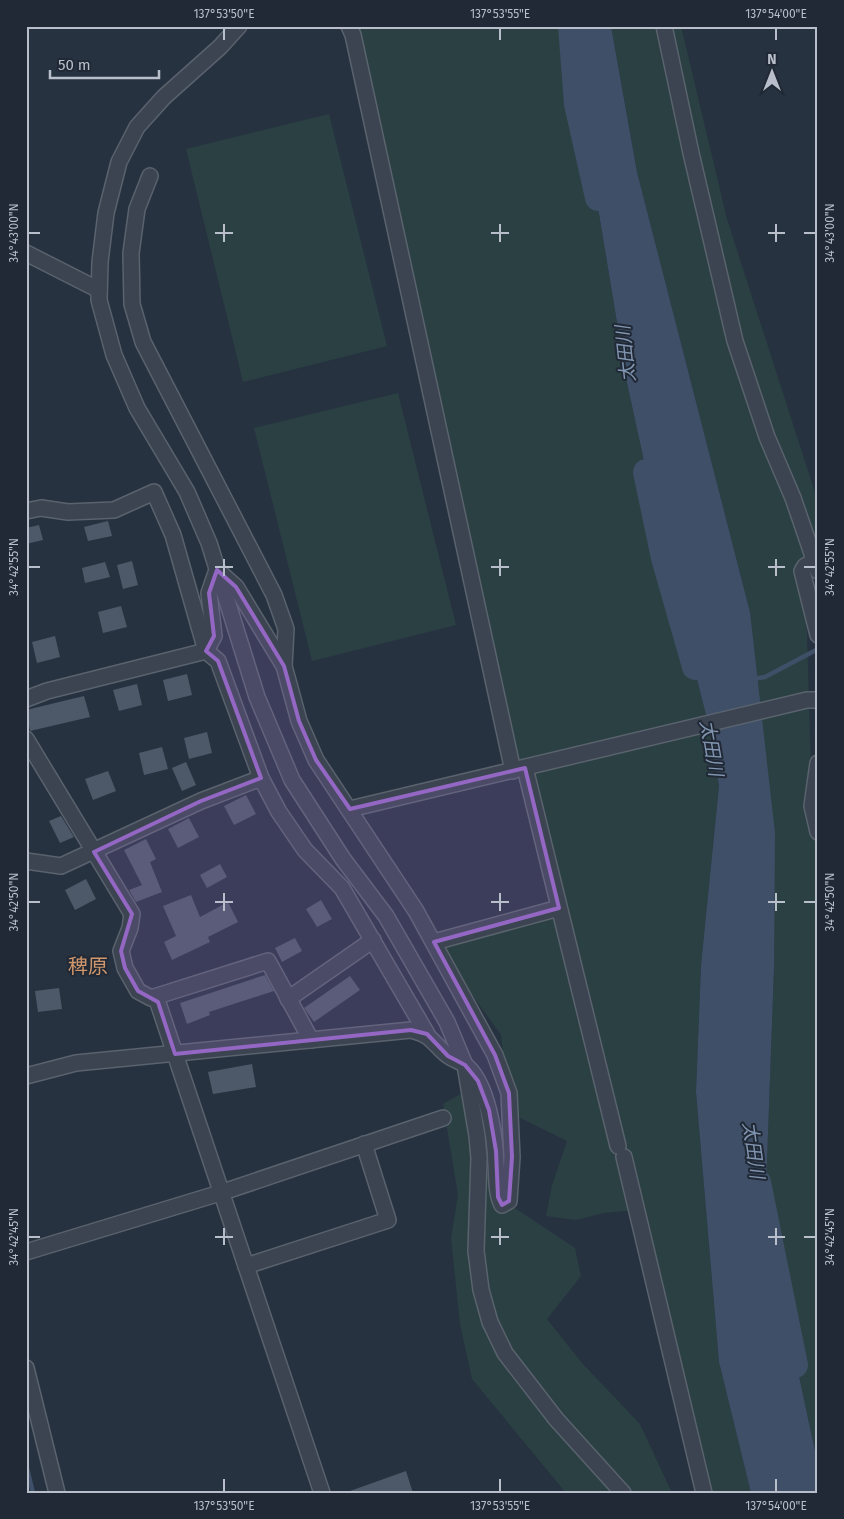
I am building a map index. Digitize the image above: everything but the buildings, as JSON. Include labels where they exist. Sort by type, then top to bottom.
[{"type":"street","points":[[239,26],[220,47],[164,97],[137,127],[120,162],[106,213],[100,262],[99,300],[114,355],[137,408],[186,492],[209,543],[256,697],[292,780],[343,859],[386,916],[447,1022],[465,1065],[479,1158],[476,1251],[481,1290],[490,1322],[505,1353],[556,1419],[623,1493]]},
{"type":"street","points":[[349,26],[353,35],[524,768],[621,1152],[704,1493]]},
{"type":"street","points":[[664,26],[688,143],[735,341],[767,437],[793,498],[817,565],[805,566],[802,570],[818,635]]},
{"type":"street","points":[[150,176],[137,209],[131,254],[132,304],[142,342],[274,595],[286,629],[284,666]]},
{"type":"street","points":[[26,253],[99,290]]},
{"type":"street","points":[[26,511],[41,508],[68,512],[114,510],[154,492],[173,535],[206,651],[218,661],[261,778],[279,812],[305,850],[342,888],[427,1034],[448,1056],[465,1065],[478,1081],[489,1110],[496,1151],[498,1197],[502,1205],[509,1201],[512,1157],[509,1093],[495,1055],[434,942],[350,809],[316,760],[299,721],[284,666],[236,587],[216,570]]},
{"type":"street","points":[[26,699],[48,691],[206,651],[214,636],[209,593],[216,570]]},
{"type":"street","points":[[350,809],[812,700]]},
{"type":"street","points":[[26,739],[132,914],[130,928],[121,951],[126,968],[138,991],[151,998],[156,997],[268,961],[311,1040]]},
{"type":"street","points":[[818,763],[812,806],[818,832]]},
{"type":"street","points":[[26,861],[61,866],[201,801],[261,778]]},
{"type":"street","points":[[434,942],[559,908]]},
{"type":"street","points":[[288,999],[373,940]]},
{"type":"street","points":[[156,997],[322,1493]]},
{"type":"street","points":[[26,1076],[76,1063],[411,1030],[427,1034]]},
{"type":"street","points":[[26,1252],[220,1192],[443,1118]]},
{"type":"street","points":[[246,1266],[388,1220],[364,1144]]},
{"type":"street","points":[[26,1368],[57,1493]]},
{"type":"highlighted area","points":[[217,570],[236,587],[284,666],[299,721],[316,760],[350,809],[525,768],[559,908],[434,942],[495,1055],[509,1093],[512,1157],[509,1201],[502,1205],[498,1197],[496,1151],[489,1110],[478,1081],[465,1065],[448,1056],[427,1034],[411,1030],[175,1054],[158,1002],[138,991],[125,968],[121,951],[132,914],[94,852],[201,801],[261,778],[218,661],[206,651],[214,636],[209,593]]},
{"type":"green space","points":[[348,26],[568,26],[627,383],[654,507],[711,735],[719,786],[701,965],[696,1092],[719,1362],[751,1493],[708,1493],[635,1210],[604,1213],[576,1220],[546,1216],[552,1185],[567,1141],[510,1113],[501,1035],[434,942],[556,909],[474,591]]},
{"type":"green space","points":[[611,26],[681,26],[727,219],[818,502],[818,557],[805,566],[812,806],[818,838],[818,1465],[765,1217],[774,968],[750,612],[637,172]]},
{"type":"green space","points":[[329,114],[387,346],[243,382],[186,149]]},
{"type":"green space","points":[[398,393],[456,625],[312,661],[254,428]]},
{"type":"green space","points":[[469,1089],[477,1136],[498,1197],[575,1248],[581,1276],[547,1319],[582,1363],[640,1424],[672,1493],[566,1493],[472,1379],[460,1324],[451,1238],[458,1195],[443,1104]]},
{"type":"water","points":[[568,26],[611,26],[637,172],[750,612],[775,833],[774,968],[765,1217],[818,1465],[818,1493],[751,1493],[719,1362],[696,1092],[701,965],[719,786],[711,735],[654,507],[627,383]]},
{"type":"waterway","name":"太田川","points":[[571,26],[577,104],[598,198]]},
{"type":"waterway","name":"太田川","points":[[646,472],[664,558],[695,667]]},
{"type":"waterway","points":[[752,679],[765,677],[818,649]]},
{"type":"waterway","name":"太田川","points":[[758,1182],[795,1365]]},
{"type":"waterway","points":[[26,1464],[33,1493]]},
{"type":"district","name":"稗原","points":[[88,966]]}]
